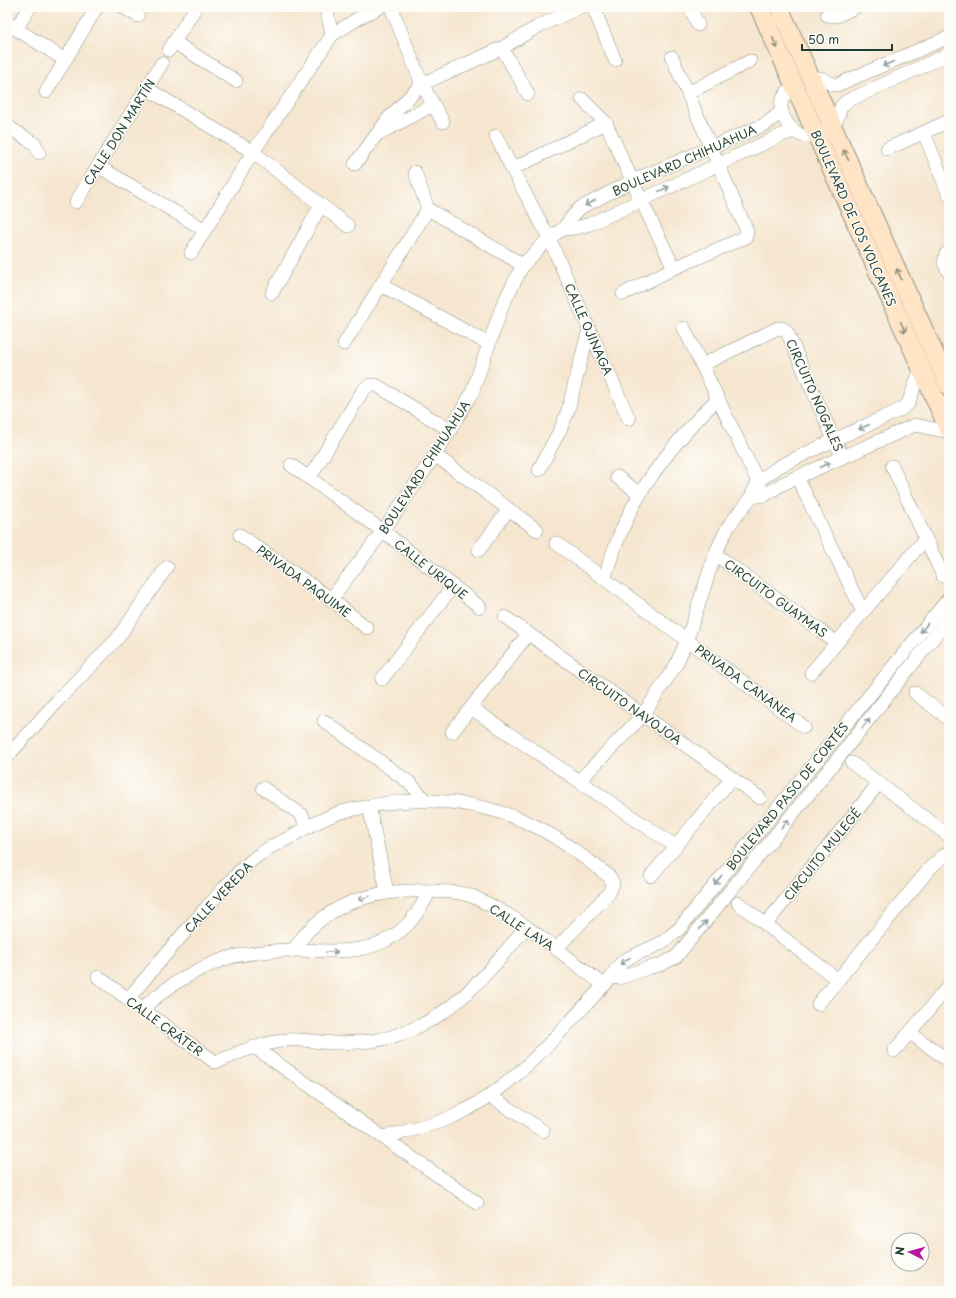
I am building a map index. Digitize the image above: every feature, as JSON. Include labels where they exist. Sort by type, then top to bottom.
[{"type":"street","points":[[30,7],[12,26],[65,60]]},
{"type":"street","points":[[46,92],[97,7]]},
{"type":"street","points":[[123,7],[138,16]]},
{"type":"street","points":[[196,7],[172,46],[236,81]]},
{"type":"street","points":[[326,7],[332,35]]},
{"type":"street","points":[[191,253],[253,152],[332,35],[362,16],[380,7]]},
{"type":"street","points":[[391,7],[422,84],[443,122]]},
{"type":"street","points":[[355,164],[378,134],[388,118],[422,84],[502,48],[537,27],[580,7]]},
{"type":"street","points":[[593,7],[615,60]]},
{"type":"street","points":[[690,7],[698,25]]},
{"type":"street","name":"BOULEVARD DE LOS VOLCANES","points":[[760,7],[949,431]]},
{"type":"street","name":"BOULEVARD DE LOS VOLCANES","points":[[779,7],[949,386]]},
{"type":"street","points":[[827,15],[837,16],[856,7]]},
{"type":"street","points":[[833,85],[854,79],[949,37]]},
{"type":"street","points":[[502,48],[528,94]]},
{"type":"street","points":[[841,106],[847,101],[949,54]]},
{"type":"street","points":[[623,294],[674,268],[746,237],[747,230],[672,57]]},
{"type":"street","points":[[688,93],[750,61]]},
{"type":"street","name":"CALLE DON MARTÍN","points":[[76,202],[162,63]]},
{"type":"street","points":[[794,84],[782,99],[782,111],[786,122],[794,131],[805,136],[824,133],[833,126],[837,119],[841,106],[839,95],[833,85],[824,79],[810,76]]},
{"type":"street","points":[[146,88],[253,152],[348,226]]},
{"type":"street","points":[[582,99],[606,123],[640,200],[674,268]]},
{"type":"street","points":[[378,134],[433,105]]},
{"type":"street","name":"BOULEVARD CHIHUAHUA","points":[[564,229],[580,208],[632,181],[711,146],[766,124],[782,111]]},
{"type":"street","points":[[887,149],[949,121]]},
{"type":"street","points":[[512,169],[606,123]]},
{"type":"street","points":[[7,126],[35,144],[39,153]]},
{"type":"street","name":"BOULEVARD CHIHUAHUA","points":[[331,599],[383,531],[435,455],[472,393],[482,368],[503,304],[523,265],[549,238],[564,229],[576,228],[590,224],[777,137],[794,131]]},
{"type":"street","points":[[924,133],[949,195]]},
{"type":"street","name":"CALLE OJINAGA","points":[[496,136],[549,238],[629,419]]},
{"type":"street","points":[[98,166],[205,230]]},
{"type":"street","points":[[415,172],[428,209],[523,265]]},
{"type":"street","points":[[272,293],[321,205]]},
{"type":"street","points":[[344,344],[428,209]]},
{"type":"street","points":[[381,285],[489,344]]},
{"type":"street","points":[[684,328],[765,495]]},
{"type":"street","name":"CIRCUITO NOGALES","points":[[702,365],[778,328],[784,329],[788,334],[834,440],[843,457]]},
{"type":"street","points":[[539,470],[561,428],[568,410],[589,329]]},
{"type":"street","points":[[579,781],[643,715],[676,665],[687,640],[715,554],[728,527],[751,497],[758,481],[780,466],[900,410],[908,404],[921,368]]},
{"type":"street","points":[[310,478],[364,389],[370,385],[376,385],[450,430]]},
{"type":"street","points":[[604,579],[612,554],[640,494],[690,426],[718,398]]},
{"type":"street","points":[[908,404],[915,425]]},
{"type":"street","points":[[751,497],[765,495],[782,484],[797,477],[915,425],[949,431]]},
{"type":"street","points":[[435,455],[537,530]]},
{"type":"street","name":"CALLE URIQUE","points":[[291,465],[383,531],[480,607]]},
{"type":"street","points":[[892,466],[943,576]]},
{"type":"street","points":[[617,477],[640,494]]},
{"type":"street","points":[[797,477],[863,612]]},
{"type":"street","points":[[479,550],[508,510]]},
{"type":"street","name":"PRIVADA PAQUIME","points":[[240,535],[331,599],[367,628]]},
{"type":"street","name":"CIRCUITO GUAYMAS","points":[[811,674],[925,538]]},
{"type":"street","name":"PRIVADA CANANEA","points":[[556,543],[804,727]]},
{"type":"street","name":"CIRCUITO GUAYMAS","points":[[715,554],[837,643]]},
{"type":"street","points":[[7,757],[58,700],[117,639],[167,567]]},
{"type":"street","points":[[382,679],[453,586]]},
{"type":"street","name":"BOULEVARD PASO DE CORTÉS","points":[[384,1138],[454,1116],[490,1096],[531,1062],[608,981],[615,969],[623,961],[658,944],[679,929],[949,598]]},
{"type":"street","name":"CIRCUITO NAVOJOA","points":[[505,618],[760,798]]},
{"type":"street","name":"BOULEVARD PASO DE CORTÉS","points":[[608,981],[660,965],[676,957],[835,762],[949,618]]},
{"type":"street","points":[[452,732],[528,634]]},
{"type":"street","points":[[915,693],[948,716]]},
{"type":"street","points":[[471,708],[675,846]]},
{"type":"street","points":[[324,721],[410,783],[425,800]]},
{"type":"street","points":[[822,752],[835,762]]},
{"type":"street","points":[[852,763],[949,836]]},
{"type":"street","points":[[651,876],[732,778]]},
{"type":"street","name":"CIRCUITO MULEGÉ","points":[[766,924],[879,783]]},
{"type":"street","points":[[263,788],[302,815],[306,827]]},
{"type":"street","name":"CALLE VEREDA","points":[[128,999],[170,948],[234,876],[260,854],[306,827],[339,812],[402,801],[425,800],[450,802],[506,815],[555,837],[608,876],[613,884],[609,893],[556,949]]},
{"type":"street","points":[[369,806],[387,892]]},
{"type":"street","points":[[818,1004],[931,867],[949,852]]},
{"type":"street","name":"CALLE LAVA","points":[[293,950],[308,931],[328,915],[347,904],[387,892],[411,890],[430,891],[470,895],[526,927],[556,949],[608,981]]},
{"type":"street","points":[[142,1009],[153,999],[193,973],[228,958],[255,953],[293,950],[323,952],[351,951],[368,948],[390,939],[407,926],[420,909],[430,891]]},
{"type":"street","points":[[738,903],[838,980]]},
{"type":"street","name":"CALLE CRÁTER","points":[[98,977],[215,1062],[254,1047],[287,1040],[335,1043],[372,1041],[417,1028],[444,1013],[469,992],[526,927]]},
{"type":"street","points":[[679,929],[692,939]]},
{"type":"street","points":[[894,1052],[949,986]]},
{"type":"street","points":[[910,1033],[949,1061]]},
{"type":"street","points":[[254,1047],[477,1202]]},
{"type":"street","points":[[490,1096],[543,1131]]}]
